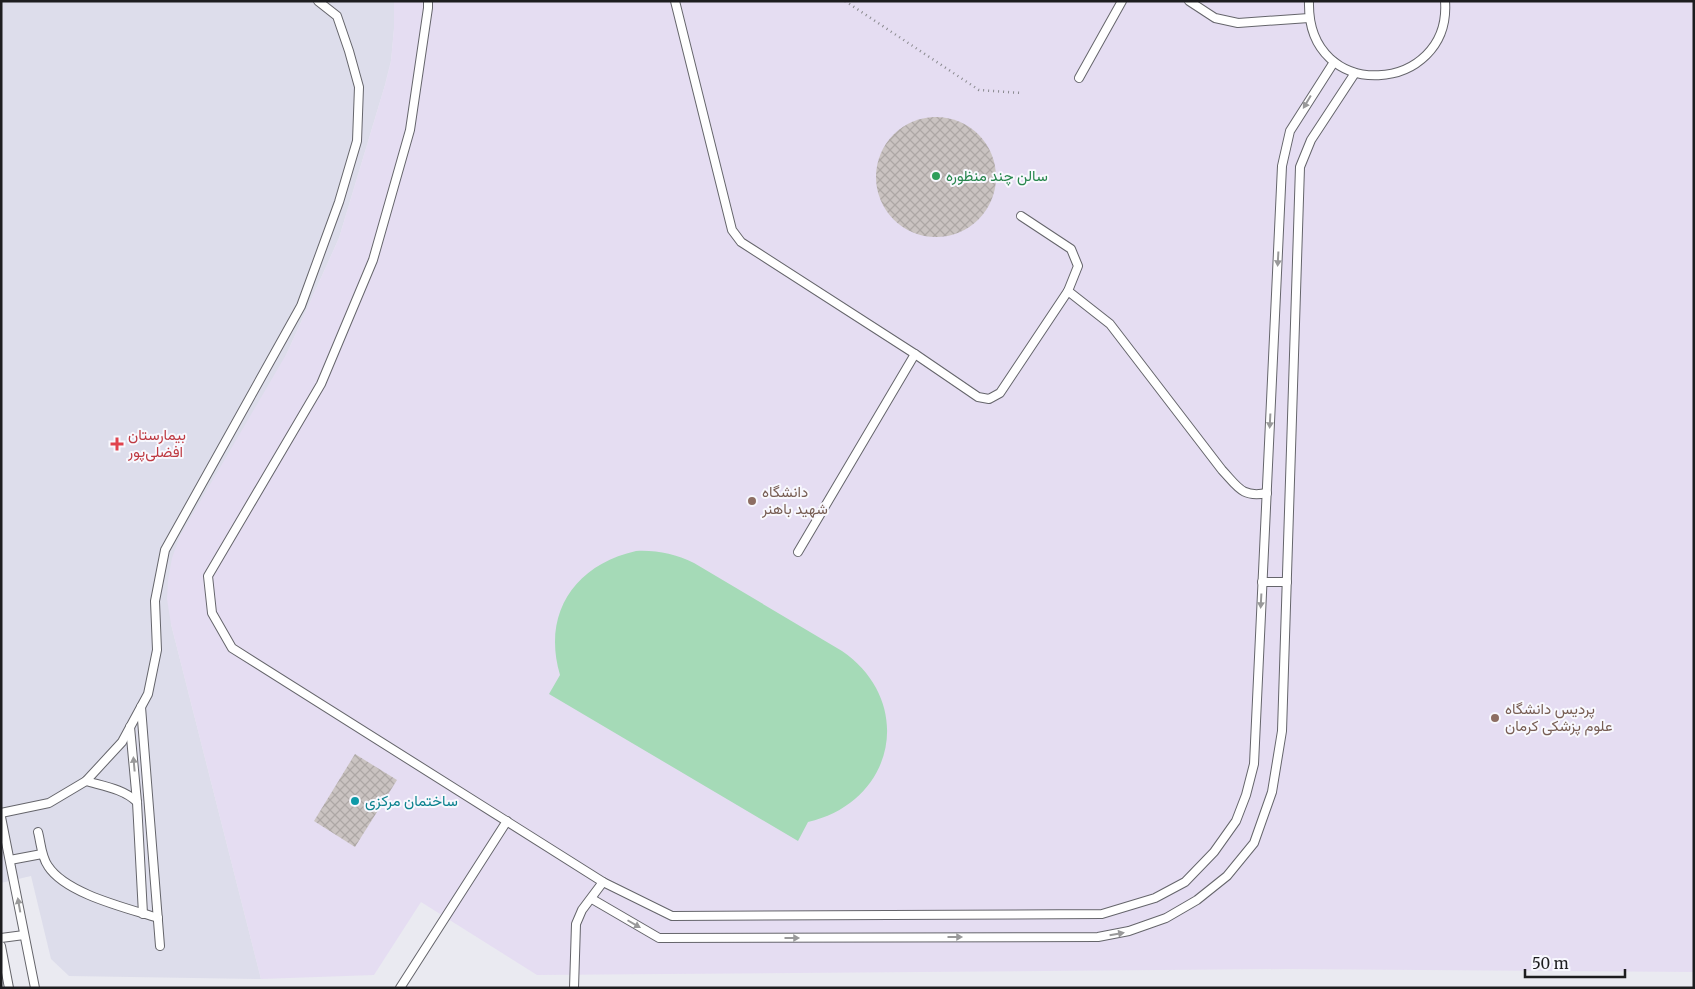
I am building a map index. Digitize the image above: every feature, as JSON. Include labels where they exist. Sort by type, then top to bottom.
[{"type":"lane","points":[[35,988],[1,815],[49,803],[86,781],[122,742],[148,694],[157,650],[155,601],[165,550],[301,306],[339,202],[357,141],[359,87],[349,51],[337,16],[318,1]]},
{"type":"lane","points":[[428,1],[410,130],[373,260],[321,384],[208,576],[212,613],[232,648],[603,882],[672,916],[1102,914],[1155,898],[1185,882],[1214,852],[1236,821],[1246,795],[1254,764],[1282,166],[1290,131],[1334,62]]},
{"type":"lane","points":[[675,1],[735,236],[741,242],[915,354],[978,397],[990,399],[1000,393],[1068,291],[1078,266],[1071,249],[1021,216]]},
{"type":"lane","points":[[1079,78],[1122,1]]},
{"type":"lane","points":[[1310,1],[1309,18],[1314,35],[1322,50],[1334,62],[1355,73],[1377,77],[1399,73],[1418,62],[1433,46],[1443,26],[1448,2]]},
{"type":"lane","points":[[1190,2],[1215,18],[1238,23],[1309,18]]},
{"type":"lane","points":[[592,899],[658,938],[1098,937],[1129,932],[1166,918],[1197,900],[1227,876],[1254,843],[1272,792],[1282,731],[1300,167],[1311,140],[1355,73]]},
{"type":"lane","points":[[1068,291],[1110,324],[1222,470],[1240,490],[1254,495],[1267,493]]},
{"type":"lane","points":[[798,552],[915,354]]},
{"type":"lane","points":[[1262,582],[1287,582]]},
{"type":"lane","points":[[141,708],[160,946]]},
{"type":"lane","points":[[130,727],[144,914]]},
{"type":"lane","points":[[86,781],[131,796],[137,802]]},
{"type":"lane","points":[[400,988],[507,821]]},
{"type":"lane","points":[[38,832],[42,854],[48,866],[58,877],[88,895],[158,918]]},
{"type":"lane","points":[[10,860],[42,854]]},
{"type":"lane","points":[[574,988],[576,924],[582,910],[603,882]]},
{"type":"lane","points":[[1,938],[24,935]]},
{"type":"lane","points":[[1,946],[9,988]]},
{"type":"path","points":[[845,1],[979,90],[1021,93]]},
{"type":"shaded area","name":"بیمارستان افضلی‌پور","points":[[1,1],[394,1],[391,61],[339,238],[287,353],[171,624],[261,979],[69,976],[51,959],[31,876],[1,883]]},
{"type":"shaded area","name":"دانشگاه شهید باهنر","points":[[394,1],[1694,1],[1694,972],[1286,969],[537,975],[421,902],[374,975],[261,979],[171,624],[167,599],[168,580],[172,558],[180,536],[287,353],[339,238],[391,61]]},
{"type":"green space","points":[[636,551],[666,553],[694,563],[842,651],[865,672],[880,696],[887,722],[885,748],[877,773],[860,794],[837,811],[808,822],[798,841],[549,694],[560,675],[556,653],[556,632],[560,613],[568,595],[580,580],[595,568],[614,558]]},
{"type":"building","name":"سالن چند منظوره","points":[[936,117],[959,121],[979,134],[992,154],[996,177],[992,200],[979,220],[959,233],[936,237],[913,233],[893,220],[880,200],[876,177],[880,154],[893,134],[913,121]]},
{"type":"building","name":"ساختمان مرکزی","points":[[355,754],[397,780],[355,847],[314,821]]},
{"type":"place","name":"سالن چند منظوره","points":[[936,176]]},
{"type":"place","name":"بیمارستان افضلی‌پور","points":[[117,444]]},
{"type":"place","name":"دانشگاه شهید باهنر","points":[[752,501]]},
{"type":"place","name":"پردیس دانشگاه علوم پزشکی کرمان","points":[[1495,718]]},
{"type":"place","name":"ساختمان مرکزی","points":[[355,801]]}]
